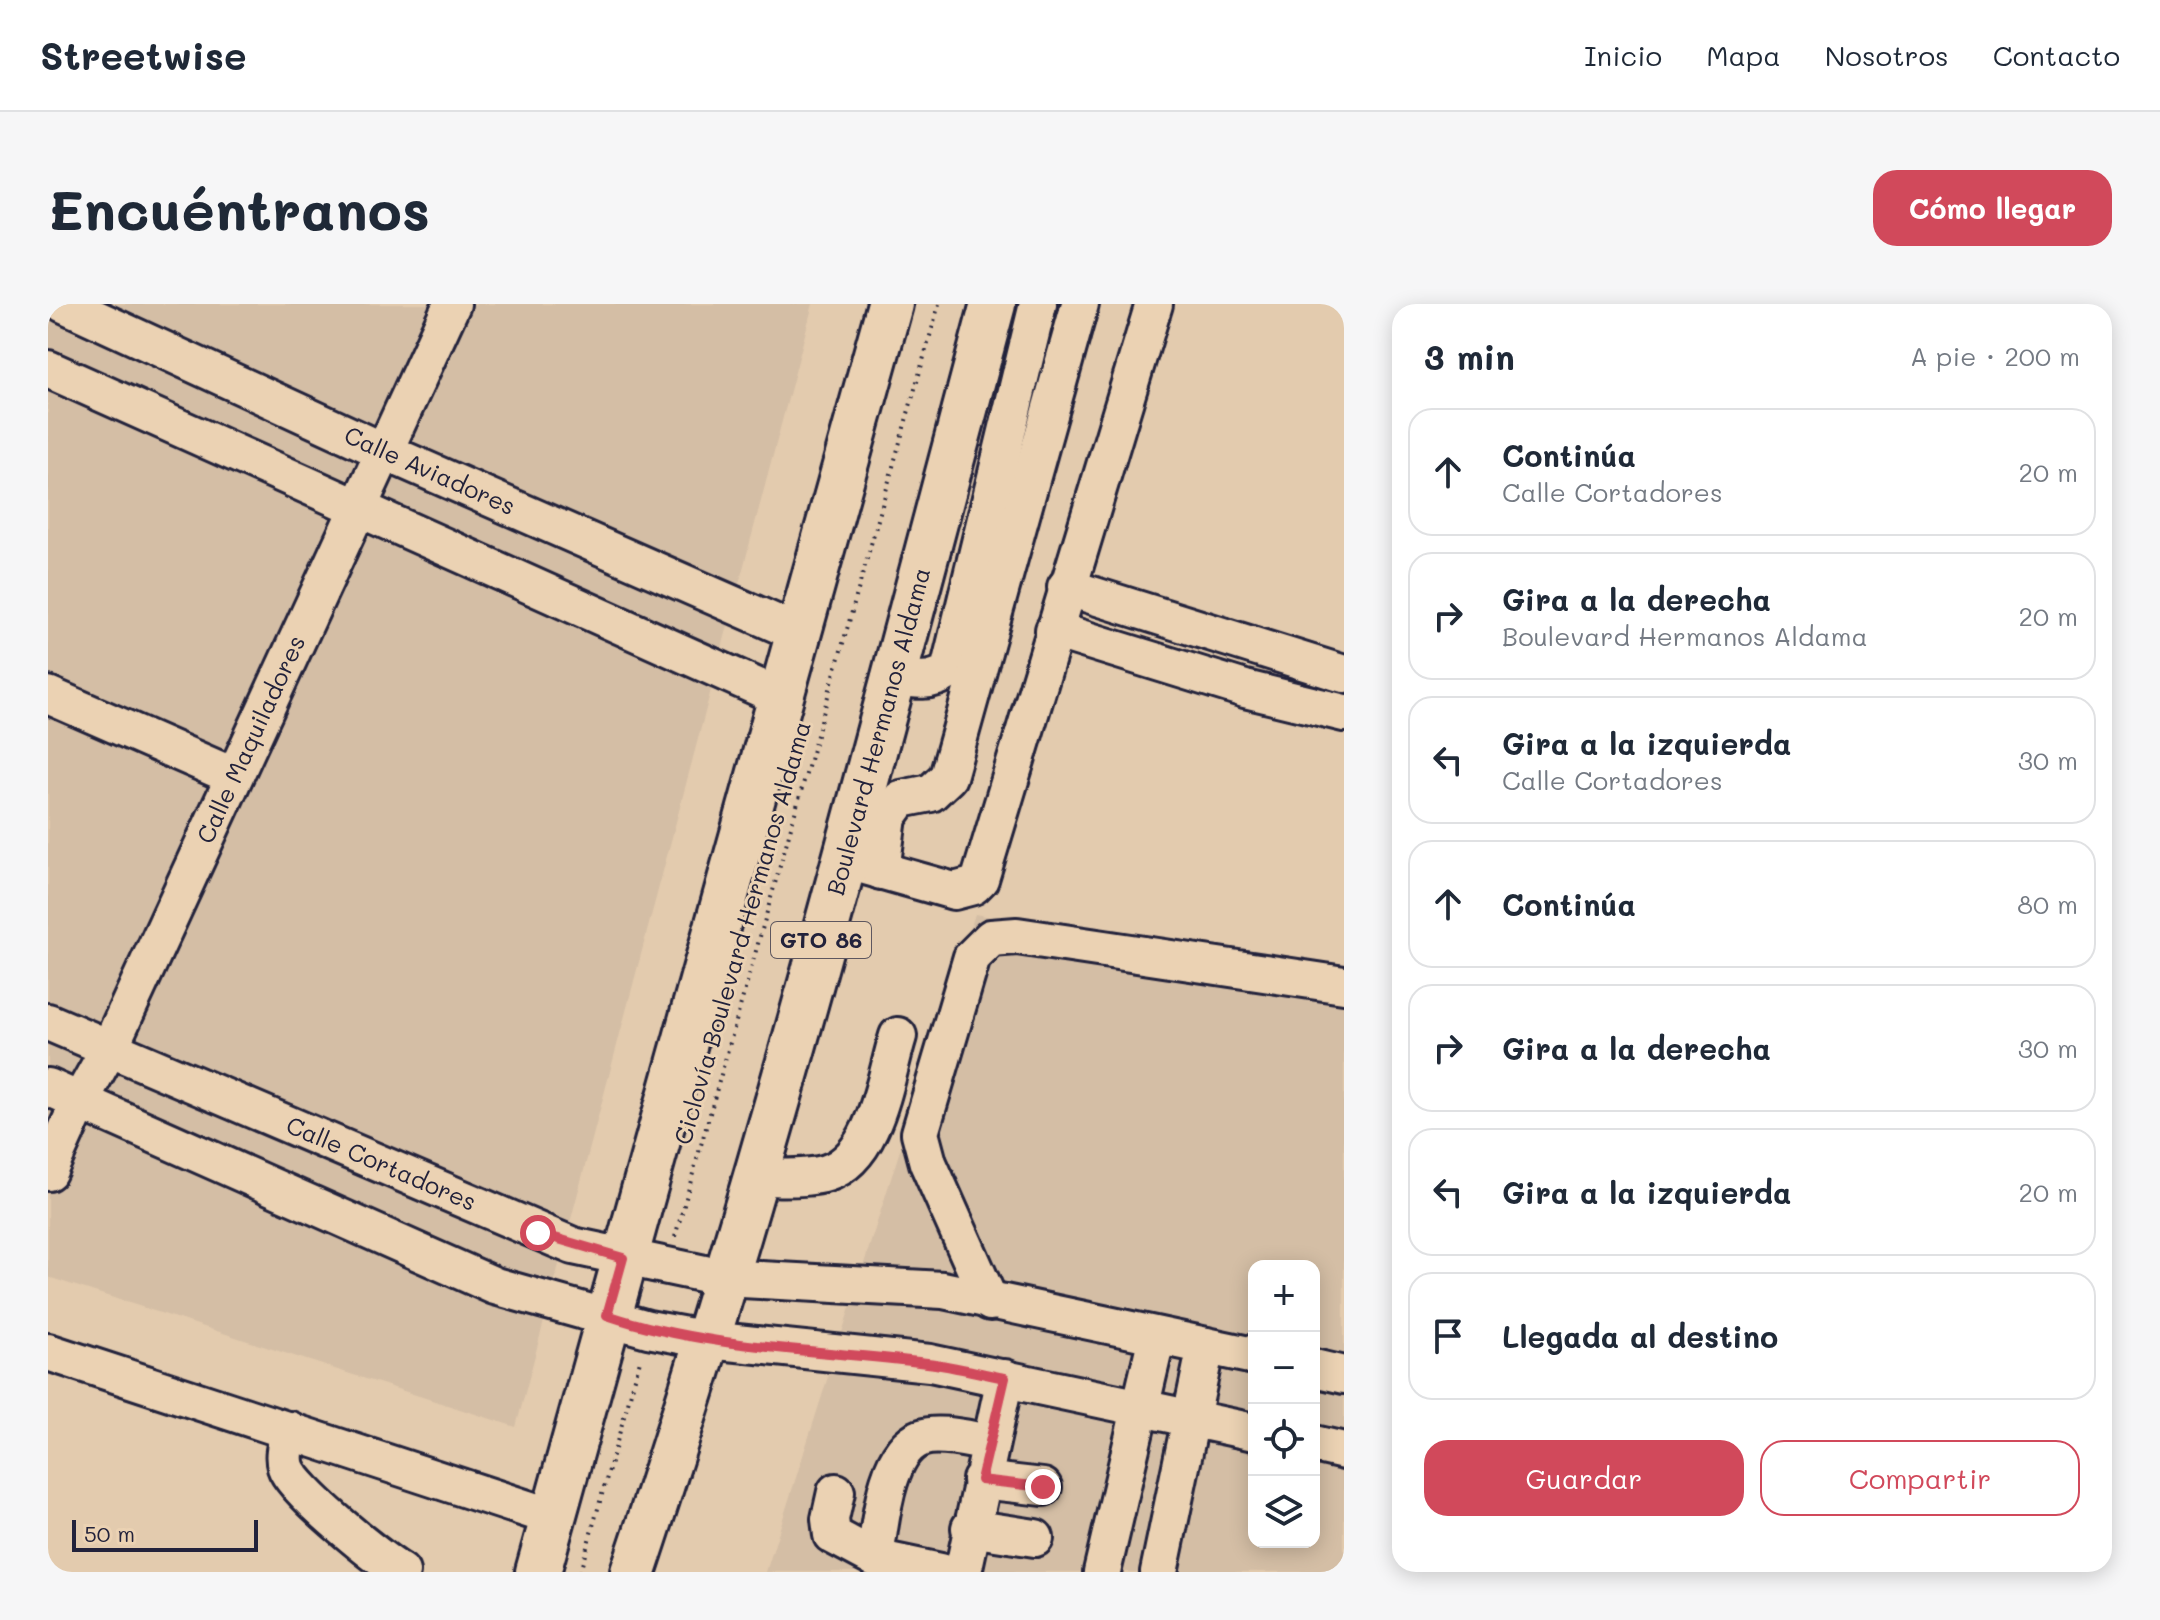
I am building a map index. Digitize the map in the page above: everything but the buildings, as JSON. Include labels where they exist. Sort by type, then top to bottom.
[{"type":"main road","points":[[538,1572],[890,304]]},
{"type":"main road","name":"Boulevard Hermanos Aldama","points":[[633,1572],[708,1340],[753,1178],[863,865],[893,676],[993,304]]},
{"type":"lane","name":"Calle Aviadores","points":[[64,304],[383,451],[798,633]]},
{"type":"lane","name":"Calle Maquiladores","points":[[48,1172],[64,1094],[109,1049],[452,304]]},
{"type":"lane","points":[[893,676],[922,681],[938,679],[949,671],[1038,304]]},
{"type":"lane","points":[[1080,304],[948,777],[931,793],[901,799],[863,865],[954,891],[966,889],[980,879],[1154,304]]},
{"type":"lane","points":[[48,369],[780,697]]},
{"type":"lane","points":[[1066,587],[1344,674]]},
{"type":"lane","points":[[1054,630],[1245,689],[1344,713]]},
{"type":"lane","points":[[48,695],[233,776]]},
{"type":"lane","points":[[990,1302],[928,1163],[920,1133],[954,1012],[972,957],[980,946],[991,938],[1017,936],[1344,985]]},
{"type":"lane","name":"Calle Cortadores","points":[[48,1022],[538,1233],[623,1258],[724,1278],[943,1290],[1248,1355]]},
{"type":"lane","points":[[753,1178],[827,1173],[853,1156],[870,1128],[898,1036]]},
{"type":"lane","points":[[64,1094],[495,1286],[648,1329],[708,1340],[930,1363],[1248,1431]]},
{"type":"lane","points":[[1102,1572],[1157,1336]]},
{"type":"lane","points":[[1159,1572],[1206,1346]]},
{"type":"lane","points":[[48,1352],[552,1517]]},
{"type":"lane","points":[[1320,1369],[1344,1375]]},
{"type":"lane","points":[[963,1572],[970,1528],[1005,1378]]},
{"type":"lane","points":[[290,1430],[284,1456],[290,1477],[373,1556],[401,1572]]},
{"type":"lane","points":[[875,1558],[891,1474],[910,1444],[932,1436],[990,1443]]},
{"type":"lane","points":[[1320,1445],[1344,1451]]},
{"type":"lane","points":[[981,1480],[1043,1487]]},
{"type":"lane","points":[[836,1492],[830,1519],[832,1535],[875,1558],[941,1572]]},
{"type":"lane","points":[[970,1528],[1035,1538]]},
{"type":"path","name":"Ciclovía Boulevard Hermanos Aldama","points":[[666,1267],[939,304]]},
{"type":"path","points":[[580,1572],[648,1329]]},
{"type":"shaded area","points":[[48,304],[813,304],[516,1427],[48,1277]]},
{"type":"shaded area","points":[[975,914],[1344,981],[1344,1572],[766,1572]]},
{"type":"route","points":[[538,1233],[573,1246],[623,1258],[607,1315],[648,1329],[708,1340],[930,1363],[1005,1378],[981,1480],[1043,1487]]}]
